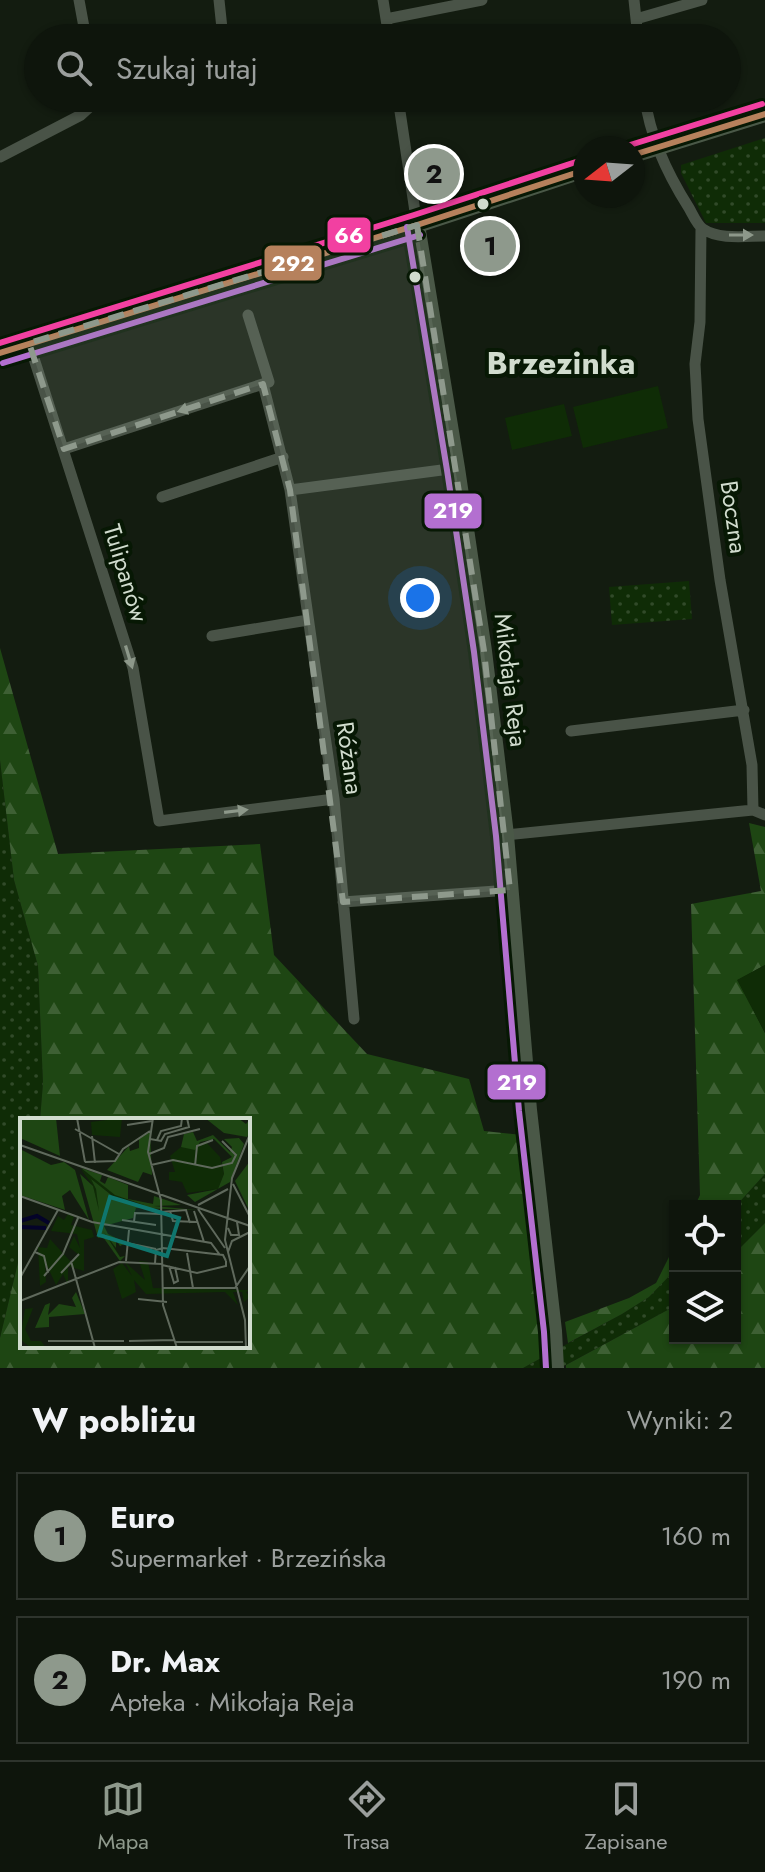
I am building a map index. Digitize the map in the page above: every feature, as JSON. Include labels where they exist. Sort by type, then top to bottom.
[{"type":"street","points":[[79,0],[83,24]]},
{"type":"street","points":[[219,0],[222,24]]},
{"type":"street","points":[[383,0],[387,24]]},
{"type":"street","points":[[386,19],[482,0]]},
{"type":"street","points":[[634,0],[637,24]]},
{"type":"street","points":[[636,19],[702,0]]},
{"type":"street","points":[[0,157],[84,112]]},
{"type":"street","name":"Mikołaja Reja","points":[[400,112],[484,651],[506,835],[529,1110],[556,1368]]},
{"type":"street","points":[[646,112],[657,147],[675,186],[701,229],[720,235],[765,236]]},
{"type":"street","points":[[645,151],[765,114]]},
{"type":"street","points":[[0,353],[573,174]]},
{"type":"street","name":"Boczna","points":[[701,229],[700,322],[695,364],[698,419],[720,580],[752,765],[753,810]]},
{"type":"street","name":"Różana","points":[[248,315],[290,490],[334,799],[354,1019]]},
{"type":"street","name":"Tulipanów","points":[[29,343],[133,668],[159,821],[334,799]]},
{"type":"street","points":[[64,449],[266,383]]},
{"type":"street","points":[[162,497],[283,457]]},
{"type":"street","points":[[290,490],[457,468]]},
{"type":"street","points":[[212,636],[308,620]]},
{"type":"street","points":[[571,731],[744,710]]},
{"type":"street","points":[[506,835],[753,810],[765,815]]},
{"type":"street","points":[[343,902],[510,890]]},
{"type":"highlighted area","points":[[417,225],[484,651],[510,890],[343,902],[290,490],[263,384],[64,449],[29,343]]},
{"type":"green space","points":[[765,138],[765,223],[706,223],[681,173],[681,165]]},
{"type":"green space","points":[[658,386],[668,428],[583,448],[573,407]]},
{"type":"green space","points":[[564,404],[572,436],[512,450],[505,418]]},
{"type":"green space","points":[[689,581],[692,619],[612,625],[609,587]]},
{"type":"green space","points":[[0,648],[58,854],[260,844],[274,955],[367,1054],[469,1079],[484,1131],[522,1135],[543,1357],[523,1368],[0,1368],[0,1338],[20,1254],[20,1348],[250,1348],[250,1118],[40,1118],[43,1083],[38,966],[14,880],[0,760]]},
{"type":"green space","points":[[0,760],[14,880],[38,966],[43,1083],[40,1118],[20,1118],[20,1254],[0,1338]]},
{"type":"green space","points":[[749,823],[765,827],[765,965],[738,980],[765,1033],[765,1174],[741,1200],[698,1200],[691,904],[761,891]]},
{"type":"green space","points":[[765,965],[765,1033],[737,980]]},
{"type":"green space","points":[[765,1174],[765,1223],[741,1247],[741,1200]]},
{"type":"green space","points":[[765,1223],[765,1368],[566,1368],[566,1365],[669,1309],[669,1344],[741,1344],[741,1247]]},
{"type":"green space","points":[[669,1257],[669,1276],[649,1297],[568,1343],[565,1322],[629,1298],[656,1283]]},
{"type":"green space","points":[[669,1276],[669,1309],[560,1368],[523,1368],[622,1314],[649,1297]]},
{"type":"transit line","name":"66","points":[[741,111],[762,104]]},
{"type":"transit line","name":"66","points":[[645,140],[736,112]]},
{"type":"transit line","name":"292","points":[[645,151],[765,114]]},
{"type":"transit line","name":"66","points":[[0,343],[573,163]]},
{"type":"transit line","name":"292","points":[[0,353],[573,174]]},
{"type":"transit line","name":"219","points":[[407,227],[474,652],[496,836],[519,1111],[546,1368]]},
{"type":"transit line","name":"219","points":[[3,363],[420,235]]},
{"type":"place","name":"Dr. Max","points":[[434,174]]},
{"type":"place","name":"Euro","points":[[490,246]]},
{"type":"district","name":"Brzezinka","points":[[561,363]]}]
